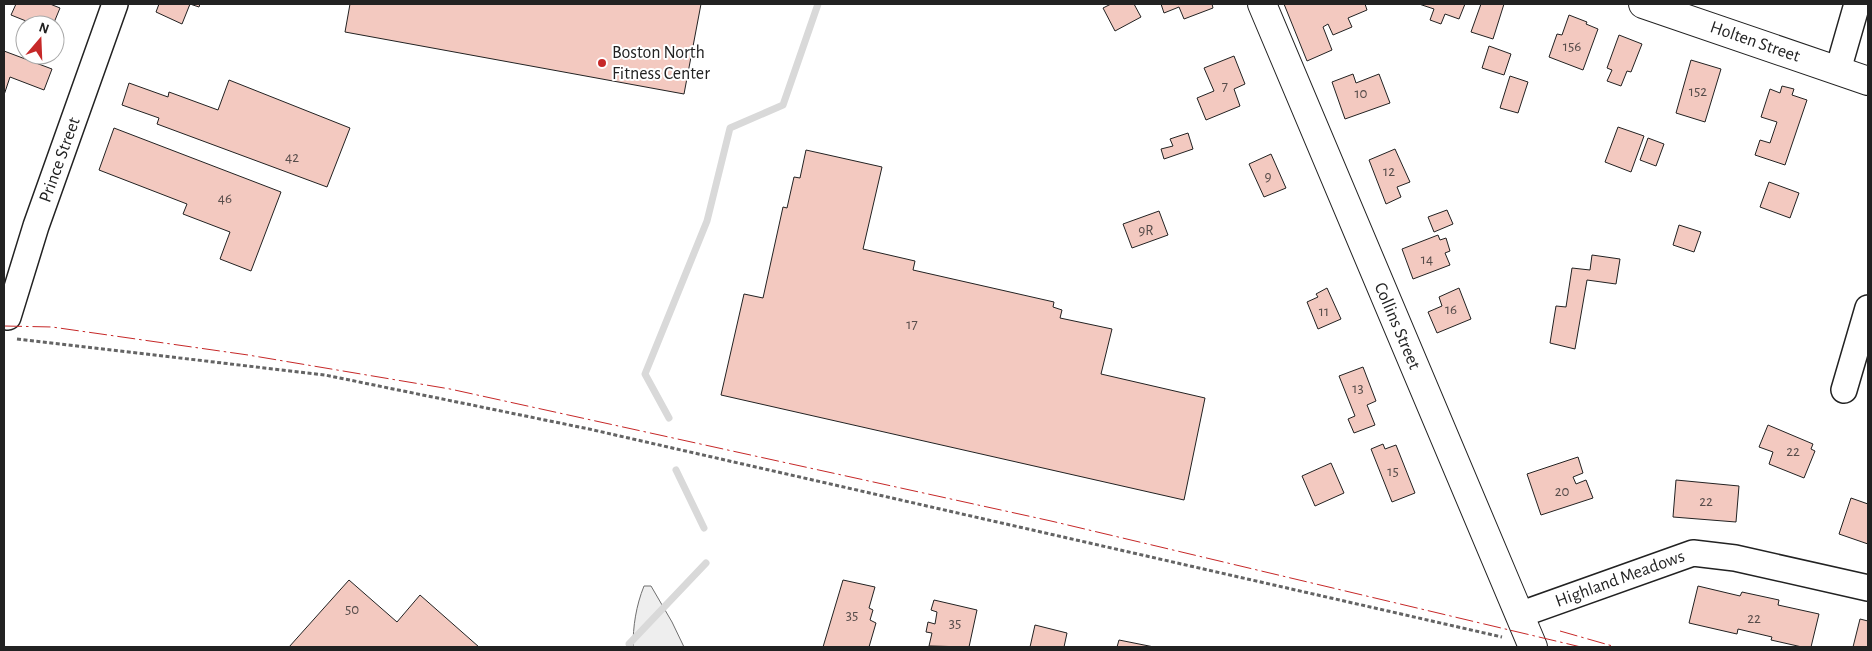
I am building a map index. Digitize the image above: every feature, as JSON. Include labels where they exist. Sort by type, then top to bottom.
[{"type":"main road","name":"Collins Street","points":[[1262,4],[1533,647]]},
{"type":"main road","name":"Holten Street","points":[[1642,4],[1868,81]]},
{"type":"street","name":"Prince Street","points":[[11,328],[40,215],[116,4]]},
{"type":"street","points":[[1838,70],[1858,4]]},
{"type":"street","points":[[1844,390],[1868,308]]},
{"type":"street","name":"Highland Meadows","points":[[1519,615],[1693,553],[1735,558],[1868,588]]},
{"type":"path","points":[[11,328],[325,375],[589,429],[1488,634],[1533,647]]},
{"type":"shaded area","points":[[644,586],[651,586],[684,647],[633,647],[636,616]]},
{"type":"building","points":[[16,4],[50,4],[60,8],[57,15],[15,15],[15,17],[11,15]]},
{"type":"building","points":[[159,4],[190,4],[182,24],[156,12]]},
{"type":"building","name":"Boston North Fitness Center","points":[[350,4],[701,4],[684,94],[345,32]]},
{"type":"building","points":[[1111,4],[1134,4],[1141,17],[1115,31],[1103,8]]},
{"type":"building","points":[[1161,4],[1212,4],[1213,8],[1184,19],[1179,7],[1164,13]]},
{"type":"building","points":[[1284,4],[1365,4],[1367,10],[1348,18],[1352,27],[1333,35],[1328,24],[1323,27],[1332,50],[1307,61]]},
{"type":"building","points":[[1419,4],[1465,4],[1459,19],[1445,14],[1441,24],[1430,20],[1434,9]]},
{"type":"building","points":[[1481,4],[1504,4],[1493,39],[1471,32]]},
{"type":"building","points":[[1569,15],[1587,22],[1586,24],[1598,29],[1583,70],[1549,57],[1557,34],[1562,35]]},
{"type":"building","points":[[1619,35],[1642,44],[1631,72],[1627,71],[1621,86],[1607,81],[1612,70],[1607,68]]},
{"type":"building","points":[[1489,46],[1511,54],[1504,75],[1482,68]]},
{"type":"building","points":[[4,51],[15,55],[15,65],[41,65],[52,69],[44,90],[10,77],[4,95]]},
{"type":"building","points":[[1234,56],[1245,84],[1234,89],[1240,106],[1206,120],[1197,98],[1214,91],[1204,68]]},
{"type":"building","points":[[1691,60],[1721,69],[1705,122],[1676,113]]},
{"type":"building","points":[[1353,74],[1356,83],[1379,74],[1390,103],[1345,119],[1332,82]]},
{"type":"building","points":[[1510,76],[1528,82],[1518,113],[1500,108]]},
{"type":"building","points":[[229,80],[350,128],[327,187],[157,124],[159,118],[122,105],[129,83],[168,97],[169,92],[218,110]]},
{"type":"building","points":[[1782,86],[1794,89],[1792,95],[1807,100],[1785,165],[1755,155],[1760,140],[1770,143],[1777,122],[1761,117],[1770,89],[1780,93]]},
{"type":"building","points":[[1618,127],[1644,136],[1631,172],[1605,162]]},
{"type":"building","points":[[114,128],[281,192],[251,271],[220,259],[230,232],[183,214],[187,204],[99,170]]},
{"type":"building","points":[[1188,133],[1193,149],[1164,159],[1161,149],[1173,146],[1170,139]]},
{"type":"building","points":[[1648,138],[1664,144],[1656,166],[1640,160]]},
{"type":"building","points":[[1395,149],[1410,182],[1397,187],[1401,197],[1386,204],[1369,160]]},
{"type":"building","points":[[806,150],[882,167],[863,249],[915,261],[913,270],[1054,302],[1053,307],[1062,310],[1060,318],[1112,329],[1101,374],[1205,398],[1184,500],[721,395],[744,294],[763,298],[783,207],[787,208],[794,177],[800,178]]},
{"type":"building","points":[[1271,154],[1286,188],[1264,197],[1249,164]]},
{"type":"building","points":[[1769,182],[1799,193],[1790,218],[1760,207]]},
{"type":"building","points":[[1447,210],[1453,224],[1434,232],[1428,217]]},
{"type":"building","points":[[1159,211],[1168,235],[1132,248],[1123,224]]},
{"type":"building","points":[[1679,225],[1701,232],[1694,252],[1673,245]]},
{"type":"building","points":[[1438,235],[1440,240],[1446,238],[1450,251],[1445,253],[1450,265],[1413,279],[1402,249]]},
{"type":"building","points":[[1592,255],[1620,259],[1616,284],[1587,280],[1575,349],[1550,343],[1556,306],[1566,307],[1572,268],[1590,270]]},
{"type":"building","points":[[1327,288],[1341,319],[1318,329],[1307,302],[1318,297],[1316,294]]},
{"type":"building","points":[[1459,288],[1471,319],[1437,333],[1428,312],[1442,306],[1439,297]]},
{"type":"building","points":[[1363,367],[1376,401],[1367,405],[1375,425],[1354,433],[1348,419],[1355,416],[1339,376]]},
{"type":"building","points":[[1768,425],[1813,444],[1811,449],[1815,451],[1804,478],[1769,464],[1773,452],[1759,447]]},
{"type":"building","points":[[1383,444],[1385,449],[1396,445],[1415,493],[1392,502],[1371,449]]},
{"type":"building","points":[[1578,457],[1583,473],[1573,477],[1576,484],[1586,480],[1593,498],[1541,515],[1527,474]]},
{"type":"building","points":[[1331,463],[1344,493],[1315,506],[1302,476]]},
{"type":"building","points":[[1676,480],[1739,486],[1736,522],[1673,517]]},
{"type":"building","points":[[1851,498],[1868,504],[1868,544],[1839,534]]},
{"type":"building","points":[[349,580],[397,622],[420,595],[479,647],[289,647]]},
{"type":"building","points":[[843,580],[875,587],[869,608],[873,610],[870,620],[876,623],[869,647],[823,647]]},
{"type":"building","points":[[1698,586],[1740,596],[1742,592],[1779,600],[1778,605],[1819,614],[1811,647],[1802,647],[1771,640],[1772,637],[1738,629],[1737,634],[1689,623]]},
{"type":"building","points":[[934,600],[977,610],[969,647],[929,646],[932,633],[926,632],[928,622],[935,624],[937,612],[931,610]]},
{"type":"building","points":[[1860,619],[1868,621],[1868,647],[1853,647]]},
{"type":"building","points":[[1035,625],[1067,633],[1064,647],[1030,647]]},
{"type":"building","points":[[1119,640],[1154,647],[1117,647]]},
{"type":"waterway","points":[[669,418],[645,374],[707,221],[730,128],[783,105],[818,4]]},
{"type":"waterway","points":[[676,470],[704,528]]},
{"type":"waterway","points":[[630,647],[629,644],[706,563]]},
{"type":"power","points":[[4,326],[52,327],[248,355],[450,389],[1051,521],[1581,647]]},
{"type":"power","points":[[1560,631],[1616,647]]},
{"type":"place","name":"Boston North Fitness Center","points":[[602,63]]}]
